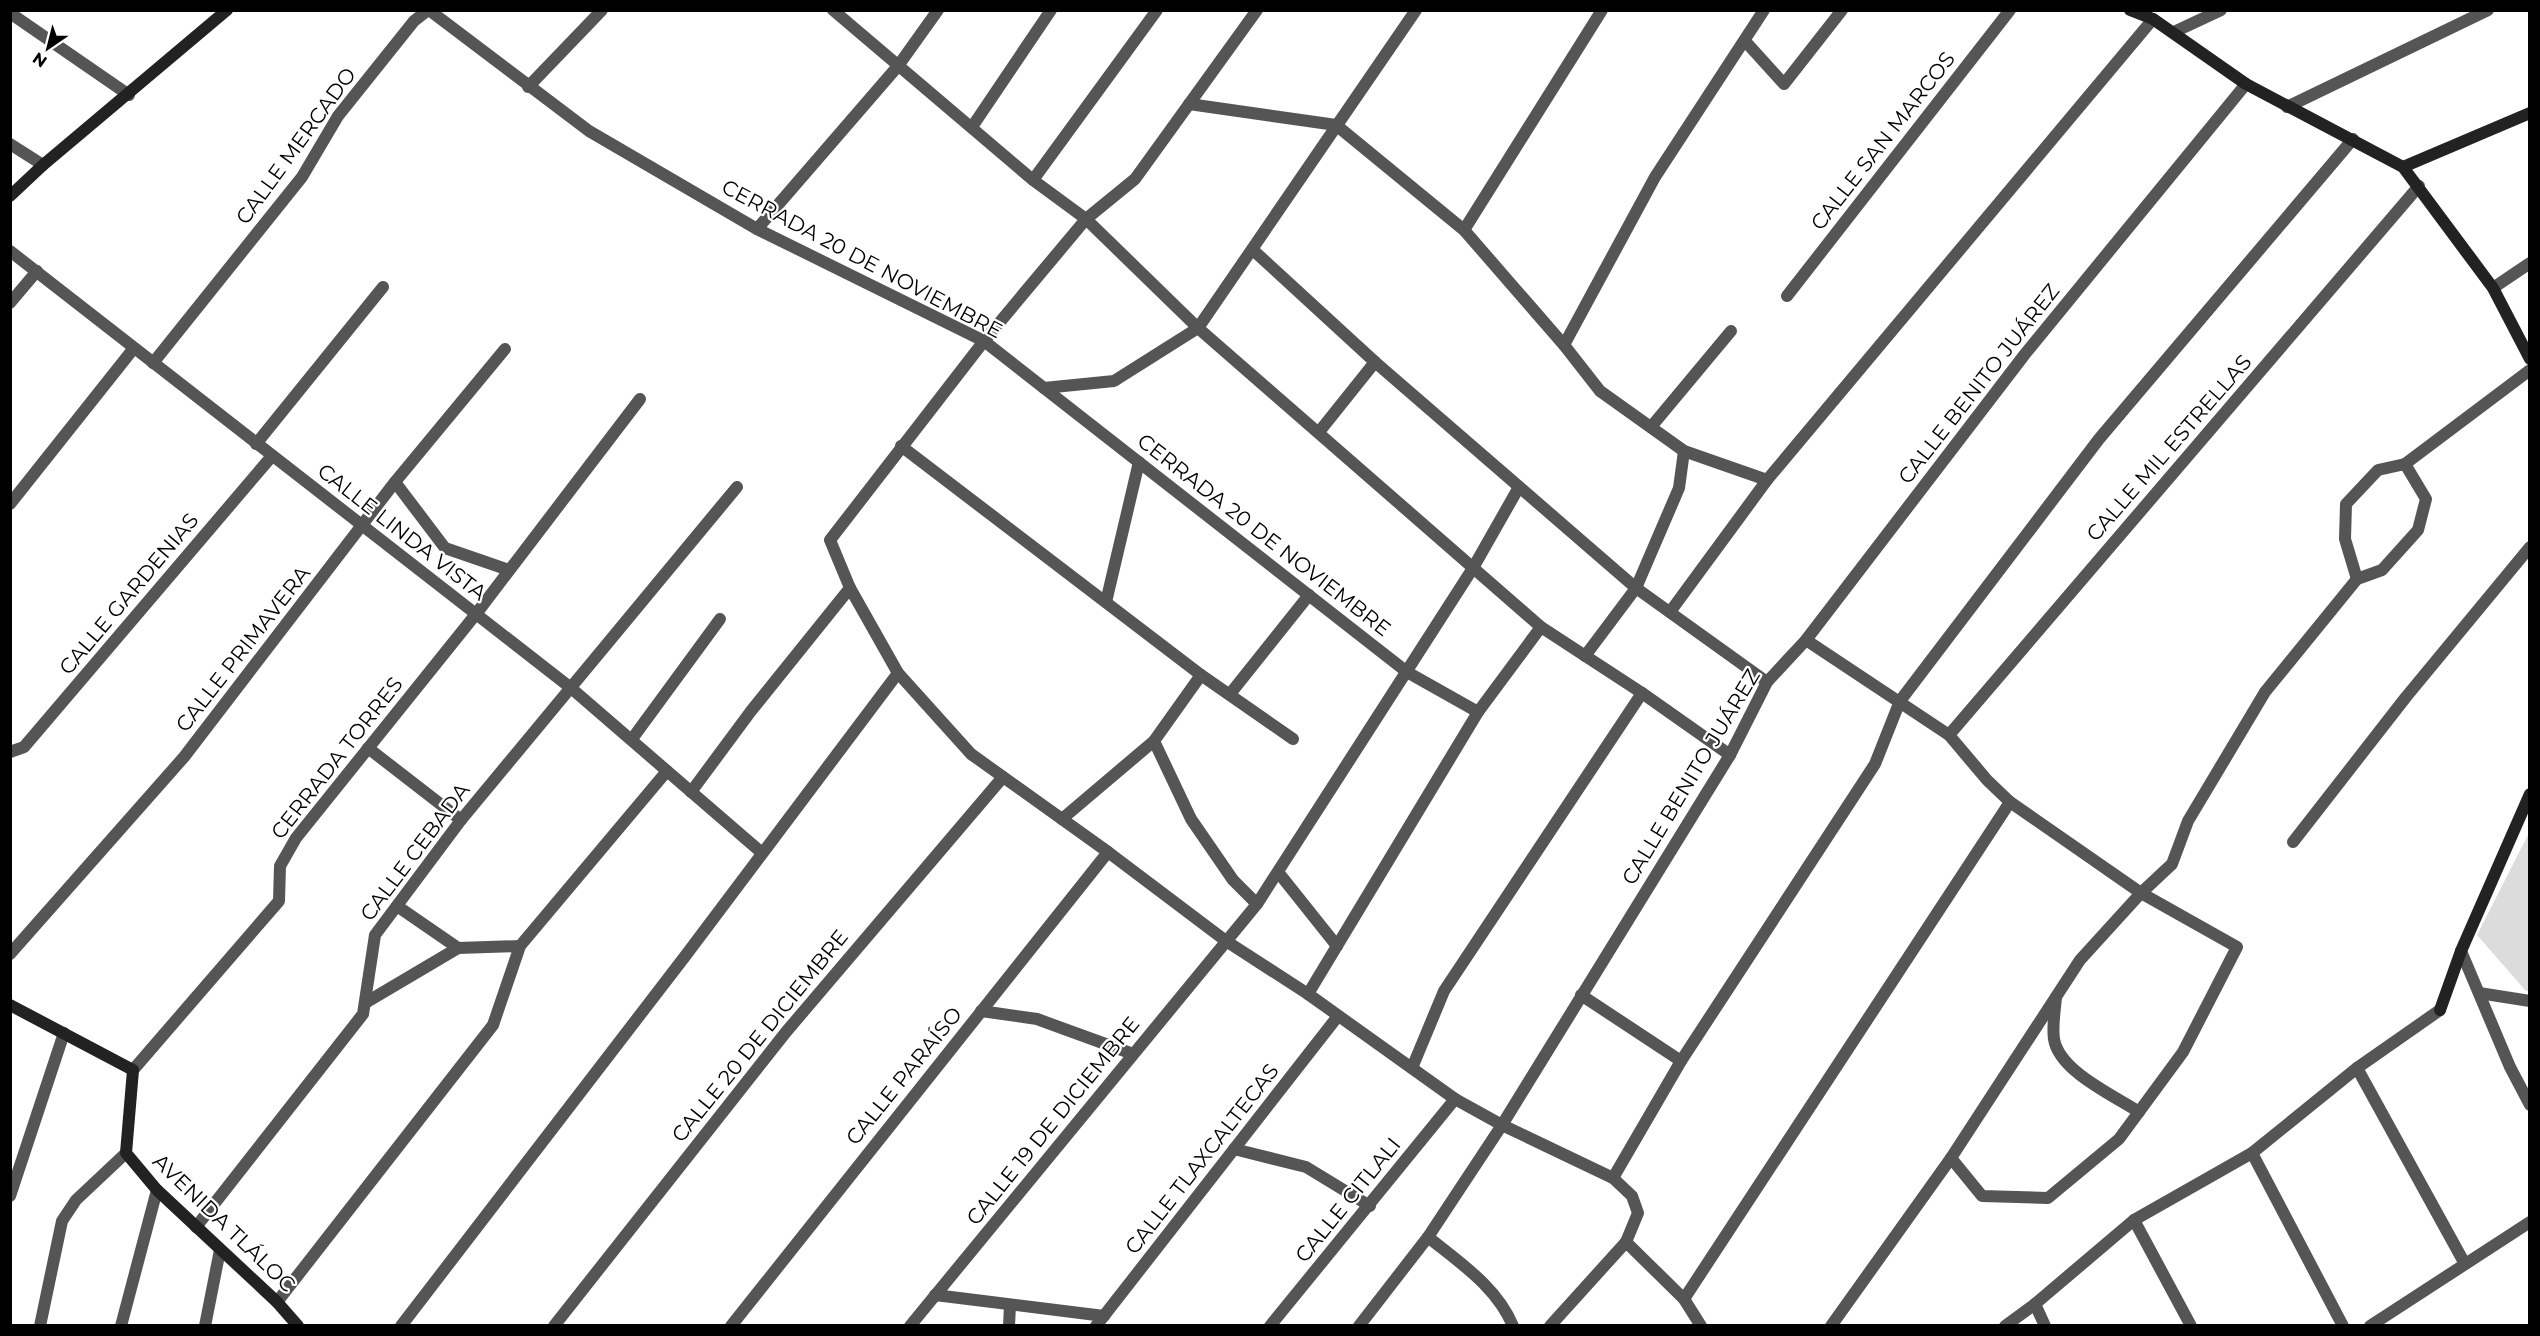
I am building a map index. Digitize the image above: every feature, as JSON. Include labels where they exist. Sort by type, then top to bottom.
[{"type":"main road","points":[[10,196],[42,165],[129,95],[227,10]]},
{"type":"main road","points":[[2130,10],[2153,19],[2174,32],[2246,84],[2403,167],[2493,288],[2529,359]]},
{"type":"main road","points":[[2403,167],[2529,112]]},
{"type":"main road","points":[[2439,1010],[2461,951],[2529,794]]},
{"type":"main road","points":[[10,1005],[133,1070]]},
{"type":"main road","name":"AVENIDA TLÁLOC","points":[[133,1070],[126,1153],[157,1190],[278,1302],[298,1326]]},
{"type":"street","name":"CERRADA 20 DE NOVIEMBRE","points":[[428,10],[528,87],[589,130],[757,229],[984,341],[1407,672],[1478,712]]},
{"type":"street","name":"CALLE MERCADO","points":[[153,363],[302,177],[338,116],[414,21],[428,10]]},
{"type":"street","points":[[528,87],[602,10]]},
{"type":"street","points":[[833,10],[1033,180],[1086,219],[1198,328],[1541,627],[1642,693],[1730,755]]},
{"type":"street","points":[[757,229],[898,66],[938,10]]},
{"type":"street","points":[[972,127],[1051,10]]},
{"type":"street","points":[[1033,180],[1157,10]]},
{"type":"street","points":[[1257,10],[1135,179],[1086,219],[984,341],[830,540],[850,588],[898,673],[971,754],[1108,852],[1226,941],[1308,994],[1455,1099],[1502,1125],[1613,1178],[1632,1196],[1638,1213],[1626,1242],[1550,1326]]},
{"type":"street","points":[[1044,388],[1114,381],[1198,328],[1416,10]]},
{"type":"street","points":[[1464,230],[1602,10]]},
{"type":"street","points":[[1564,345],[1655,177],[1764,10]]},
{"type":"street","points":[[1745,40],[1784,84],[1842,10]]},
{"type":"street","name":"CALLE SAN MARCOS","points":[[1787,296],[2010,10]]},
{"type":"street","points":[[2174,32],[2221,10]]},
{"type":"street","points":[[2287,107],[2488,10]]},
{"type":"street","points":[[10,13],[129,95]]},
{"type":"street","points":[[1670,612],[1767,480],[2153,19]]},
{"type":"street","name":"CALLE BENITO JUÁREZ","points":[[1359,1326],[1428,1238],[1502,1125],[1730,755],[1767,682],[1806,640],[2025,354],[2246,84]]},
{"type":"street","points":[[1189,104],[1336,125],[1464,230],[1564,345],[1600,391],[1684,451],[1767,480]]},
{"type":"street","points":[[1613,1178],[1681,1061],[1875,764],[1900,701],[2099,440],[2353,139]]},
{"type":"street","points":[[10,144],[42,165]]},
{"type":"street","name":"CALLE MIL ESTRELLAS","points":[[1949,735],[2419,186]]},
{"type":"street","points":[[1253,250],[1375,362],[1636,588],[1767,682]]},
{"type":"street","name":"CALLE LINDA VISTA","points":[[10,251],[571,688],[762,853]]},
{"type":"street","points":[[2493,288],[2529,263]]},
{"type":"street","points":[[10,303],[37,271]]},
{"type":"street","points":[[256,444],[383,287]]},
{"type":"street","points":[[1651,427],[1731,331]]},
{"type":"street","points":[[10,504],[134,348]]},
{"type":"street","name":"CALLE PRIMAVERA","points":[[10,954],[191,748],[395,482],[505,349]]},
{"type":"street","points":[[1319,432],[1375,362]]},
{"type":"street","points":[[2357,579],[2345,539],[2346,504],[2378,470],[2405,464],[2529,370]]},
{"type":"street","name":"CERRADA TORRES","points":[[133,1070],[279,901],[280,866],[296,838],[476,614],[640,399]]},
{"type":"street","points":[[901,446],[1202,675],[1293,739]]},
{"type":"street","points":[[1585,656],[1636,588],[1679,488],[1684,451]]},
{"type":"street","name":"CALLE GARDENIAS","points":[[10,752],[24,747],[272,456]]},
{"type":"street","points":[[1106,602],[1139,462]]},
{"type":"street","points":[[1831,1326],[1951,1158],[2080,960],[2141,893],[2172,864],[2188,821],[2265,692],[2357,579],[2382,570],[2418,530],[2426,499],[2405,464]]},
{"type":"street","points":[[395,482],[445,548],[509,570]]},
{"type":"street","name":"CALLE CEBADA","points":[[196,1227],[363,1014],[375,935],[461,820],[737,487]]},
{"type":"street","name":"CALLE 19 DE DICIEMBRE","points":[[910,1326],[1257,904],[1473,568],[1519,487]]},
{"type":"street","points":[[2293,842],[2406,697],[2529,547]]},
{"type":"street","points":[[691,792],[751,711],[850,588]]},
{"type":"street","points":[[1230,694],[1309,595]]},
{"type":"street","points":[[632,739],[720,619]]},
{"type":"street","points":[[1308,994],[1478,712],[1541,627]]},
{"type":"street","points":[[1806,640],[1949,735],[1987,780],[2010,802],[2141,893],[2237,947],[2183,1052],[2120,1139],[2048,1198],[1982,1196],[1951,1158]]},
{"type":"street","points":[[401,1326],[898,673]]},
{"type":"street","points":[[1062,819],[1154,741],[1202,675]]},
{"type":"street","points":[[1412,1068],[1444,991],[1642,693]]},
{"type":"street","points":[[1154,741],[1191,819],[1233,880],[1257,904]]},
{"type":"street","points":[[368,748],[461,820]]},
{"type":"street","points":[[278,1302],[493,1025],[520,946],[667,771]]},
{"type":"street","name":"CALLE 20 DE DICIEMBRE","points":[[554,1326],[786,1032],[1003,777]]},
{"type":"street","points":[[1684,1299],[2010,802]]},
{"type":"street","name":"CALLE PARAÍSO","points":[[731,1326],[1108,852]]},
{"type":"street","points":[[1278,872],[1337,946]]},
{"type":"street","points":[[397,906],[458,948]]},
{"type":"street","points":[[365,1003],[458,948],[520,946]]},
{"type":"street","points":[[2461,951],[2510,1067],[2529,1105]]},
{"type":"street","points":[[2479,993],[2529,1001]]},
{"type":"street","points":[[1581,995],[1681,1061]]},
{"type":"street","points":[[2056,996],[2053,1037],[2058,1053],[2068,1066],[2139,1112]]},
{"type":"street","points":[[2005,1326],[2035,1304],[2134,1220],[2252,1153],[2357,1068],[2439,1010]]},
{"type":"street","points":[[981,1011],[1037,1019],[1133,1054]]},
{"type":"street","name":"CALLE TLAXCALTECAS","points":[[1100,1321],[1338,1016]]},
{"type":"street","points":[[10,1196],[64,1033]]},
{"type":"street","points":[[2357,1068],[2465,1264]]},
{"type":"street","name":"CALLE CITLALI","points":[[1270,1326],[1455,1099]]},
{"type":"street","points":[[1234,1149],[1306,1167],[1370,1206]]},
{"type":"street","points":[[40,1326],[63,1221],[76,1200],[126,1153]]},
{"type":"street","points":[[2252,1153],[2343,1326]]},
{"type":"street","points":[[121,1326],[157,1190]]},
{"type":"street","points":[[2134,1220],[2191,1326]]},
{"type":"street","points":[[2370,1326],[2529,1221]]},
{"type":"street","points":[[1428,1238],[1475,1275],[1505,1306],[1513,1326]]},
{"type":"street","points":[[1626,1242],[1684,1299],[1701,1326]]},
{"type":"street","points":[[204,1326],[220,1250]]},
{"type":"street","points":[[935,1295],[1100,1321]]},
{"type":"street","points":[[2035,1304],[2045,1326]]},
{"type":"street","points":[[1009,1326],[1010,1305]]},
{"type":"shaded area","points":[[2529,833],[2530,991],[2526,991],[2477,935]]}]
